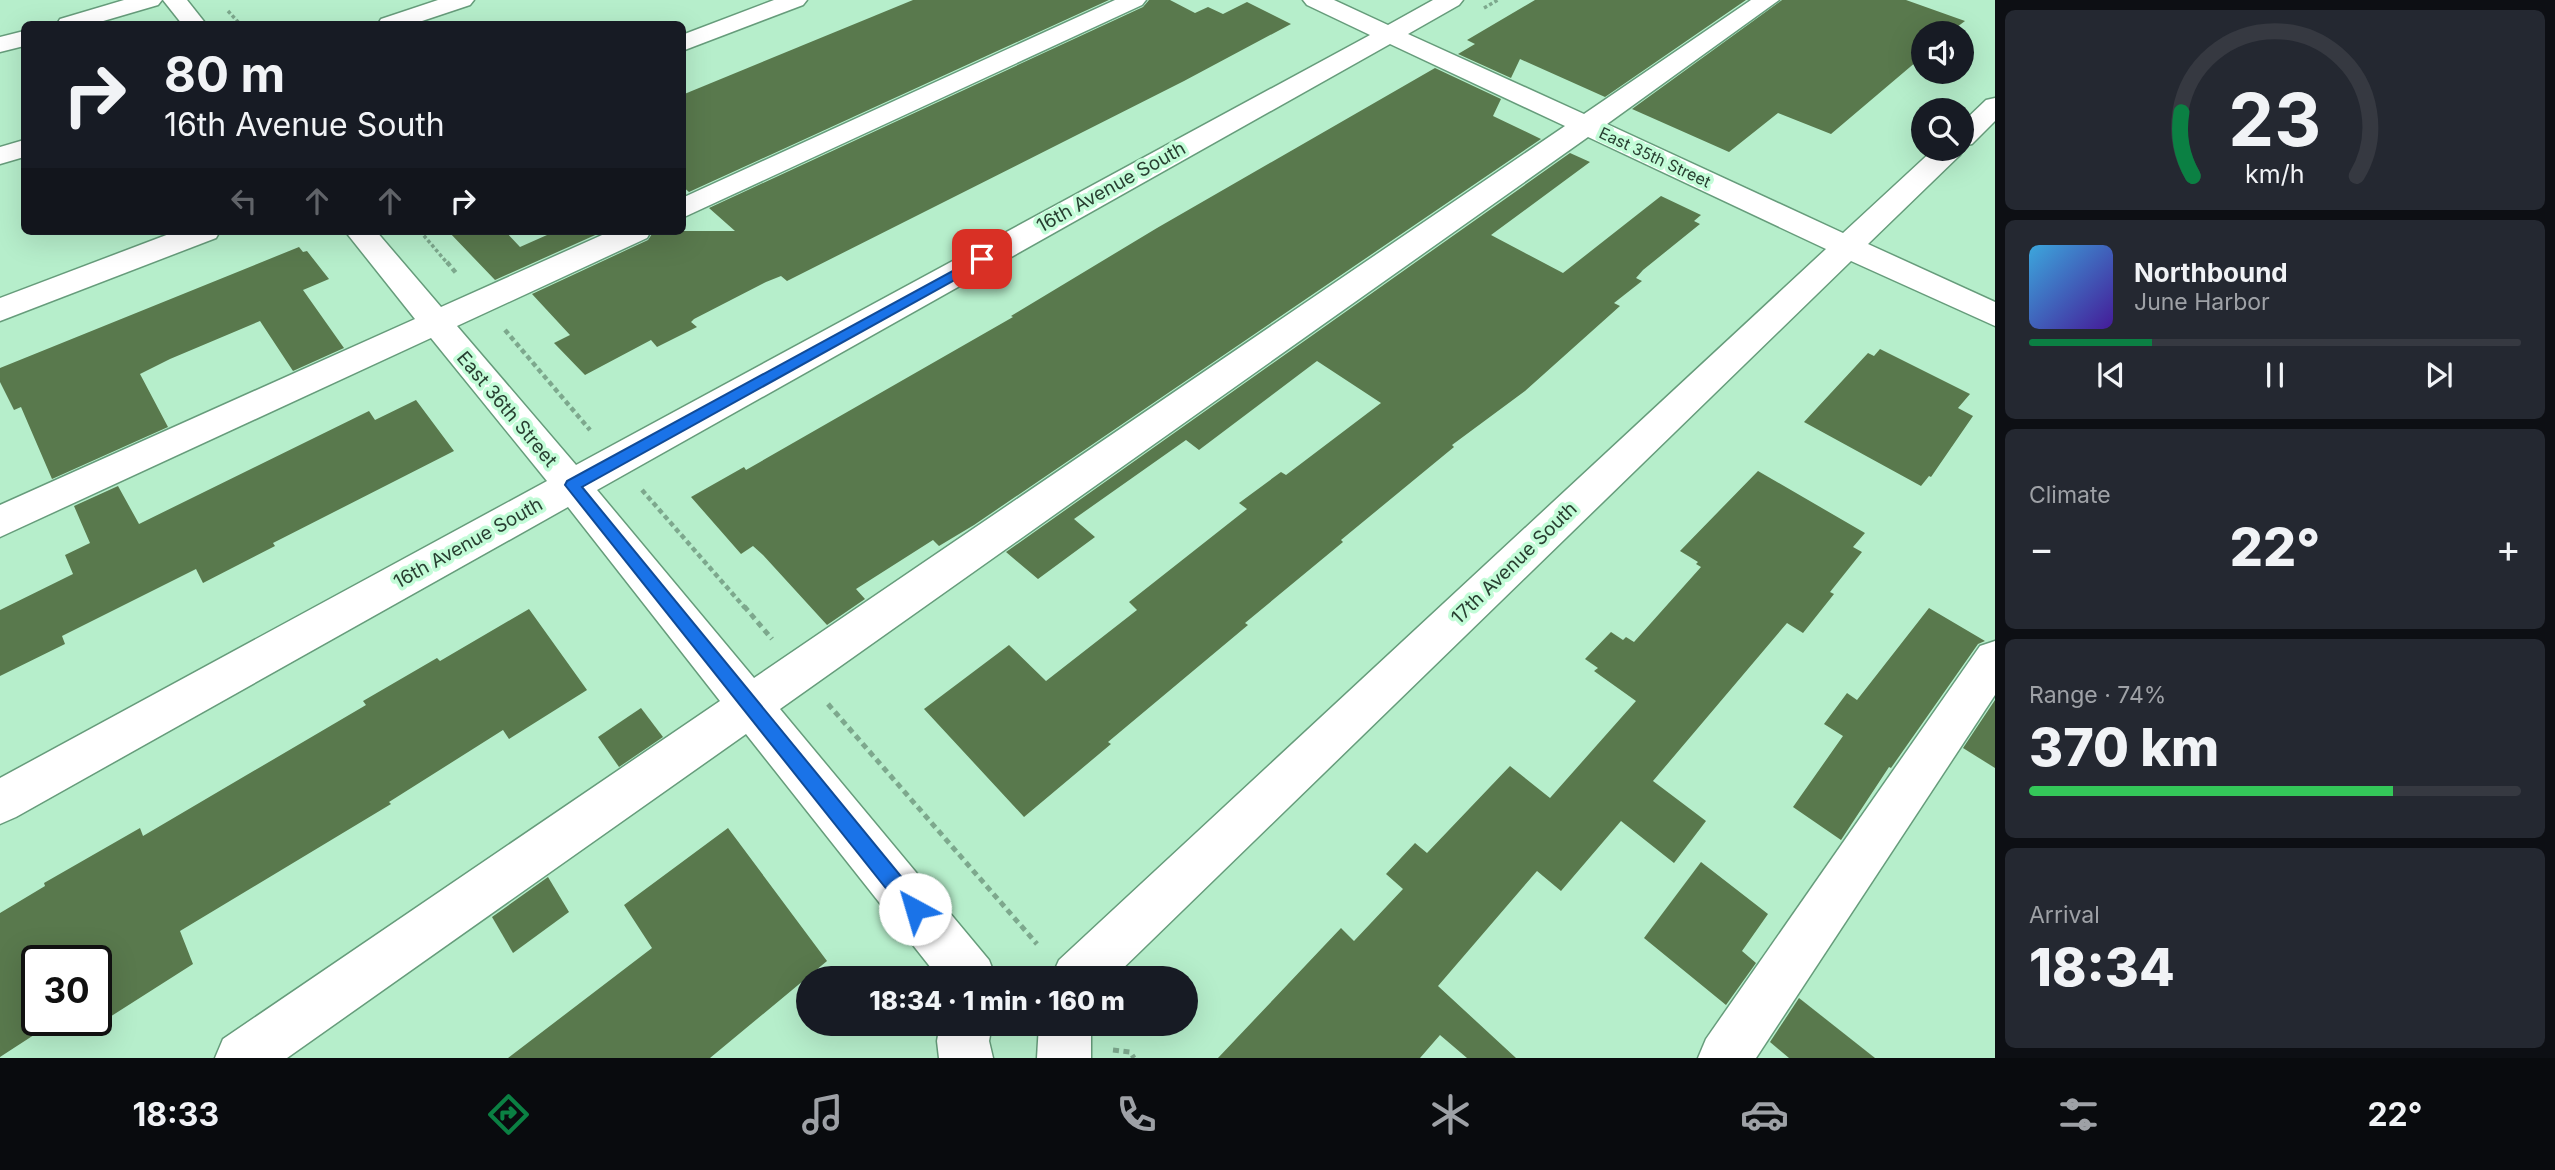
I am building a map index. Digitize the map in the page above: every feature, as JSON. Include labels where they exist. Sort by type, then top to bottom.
[{"type":"street","points":[[79,21],[150,0]]},
{"type":"street","points":[[175,0],[192,21]]},
{"type":"street","points":[[399,21],[462,0]]},
{"type":"street","points":[[686,42],[795,0]]},
{"type":"street","points":[[686,207],[1133,0]]},
{"type":"street","name":"East 35th Street","points":[[1315,0],[1995,315]]},
{"type":"street","name":"16th Avenue South","points":[[0,802],[1451,0]]},
{"type":"street","points":[[242,1058],[1767,0]]},
{"type":"street","points":[[0,45],[21,39]]},
{"type":"street","points":[[1974,126],[1995,106]]},
{"type":"street","points":[[0,156],[21,149]]},
{"type":"street","name":"17th Avenue South","points":[[1090,966],[1937,161]]},
{"type":"street","points":[[0,310],[195,235]]},
{"type":"street","name":"East 36th Street","points":[[362,235],[572,485],[961,966]]},
{"type":"street","points":[[0,522],[627,235]]},
{"type":"street","points":[[1725,1058],[1995,659]]},
{"type":"street","points":[[964,1036],[967,1058]]},
{"type":"street","points":[[1074,1036],[1087,1054]]},
{"type":"path","points":[[423,235],[593,433]]},
{"type":"path","points":[[640,488],[1037,944]]},
{"type":"path","points":[[1087,1054],[1130,1052],[1135,1058]]},
{"type":"building","points":[[913,0],[1109,0],[689,192],[686,189],[686,93]]},
{"type":"building","points":[[1149,0],[1170,0],[1195,13],[1208,7],[1223,14],[1247,2],[1291,24],[1184,81],[787,281],[781,276],[766,282],[694,319],[691,322],[697,327],[657,347],[651,340],[585,375],[554,343],[570,335],[532,294],[648,240],[651,235],[686,235],[686,231],[735,231],[709,208],[1143,7]]},
{"type":"building","points":[[1535,0],[1746,0],[1605,97],[1520,59],[1511,78],[1458,54],[1475,44],[1467,40]]},
{"type":"building","points":[[1782,0],[1906,0],[1965,21],[1911,21],[1911,66],[1831,134],[1778,113],[1729,152],[1632,109]]},
{"type":"building","points":[[1435,68],[1501,99],[1493,116],[1541,139],[974,525],[939,546],[933,540],[856,589],[865,599],[827,625],[753,546],[741,554],[691,497],[744,467],[746,470],[1013,317],[1011,316],[1157,228]]},
{"type":"building","points":[[1570,153],[1590,162],[1491,235],[1563,273],[1661,196],[1701,215],[1694,221],[1700,224],[1643,270],[1636,278],[1642,281],[1614,303],[1620,306],[1525,391],[1452,445],[1454,447],[1341,540],[1343,542],[1245,623],[1248,625],[1108,742],[1111,744],[1024,817],[924,709],[1009,645],[1046,681],[1137,610],[1129,602],[1247,509],[1239,503],[1281,472],[1286,475],[1381,403],[1317,361],[1199,450],[1186,440],[1074,519],[1095,537],[1038,579],[1006,552]]},
{"type":"building","points":[[452,235],[509,235],[520,247],[547,235],[595,235],[495,280]]},
{"type":"building","points":[[299,247],[303,252],[307,251],[329,279],[303,290],[344,348],[293,371],[260,321],[170,359],[140,374],[168,427],[52,479],[21,407],[14,410],[0,382],[0,368]]},
{"type":"building","points":[[1880,349],[1970,394],[1958,408],[1973,416],[1931,477],[1921,486],[1804,422],[1868,353],[1874,356]]},
{"type":"building","points":[[416,400],[454,451],[273,543],[275,546],[203,583],[196,569],[62,636],[65,644],[0,676],[0,610],[73,574],[65,555],[90,543],[74,506],[118,486],[139,524],[369,411],[375,420]]},
{"type":"building","points":[[1758,471],[1865,533],[1853,547],[1862,552],[1830,592],[1834,594],[1803,633],[1787,623],[1653,781],[1706,821],[1674,863],[1621,821],[1561,891],[1537,871],[1438,986],[1516,1058],[1467,1058],[1440,1035],[1420,1058],[1218,1058],[1341,928],[1354,941],[1403,889],[1386,874],[1415,843],[1427,853],[1510,766],[1550,798],[1636,701],[1594,671],[1598,668],[1585,659],[1611,632],[1623,640],[1626,637],[1634,642],[1701,567],[1696,564],[1698,562],[1680,551]]},
{"type":"building","points":[[1929,608],[1985,641],[1978,644],[1891,768],[1889,767],[1841,840],[1793,807],[1843,736],[1824,724],[1847,693],[1857,700]]},
{"type":"building","points":[[529,609],[587,690],[509,739],[503,730],[389,802],[391,804],[180,931],[193,964],[112,1016],[112,945],[21,945],[21,1036],[32,1036],[0,1057],[0,913],[45,886],[44,883],[140,828],[143,836],[366,705],[363,701],[437,658],[440,661]]},
{"type":"building","points":[[1995,700],[1995,768],[1963,748]]},
{"type":"building","points":[[641,708],[663,737],[619,767],[598,737]]},
{"type":"building","points":[[728,828],[827,961],[821,966],[796,966],[796,987],[710,1058],[508,1058],[652,948],[624,905]]},
{"type":"building","points":[[1701,862],[1768,914],[1742,951],[1756,963],[1726,1005],[1644,938]]},
{"type":"building","points":[[548,877],[569,912],[513,953],[492,917]]},
{"type":"building","points":[[1799,998],[1875,1058],[1789,1058],[1770,1042]]},
{"type":"route","points":[[915,909],[572,485],[982,259]]}]
